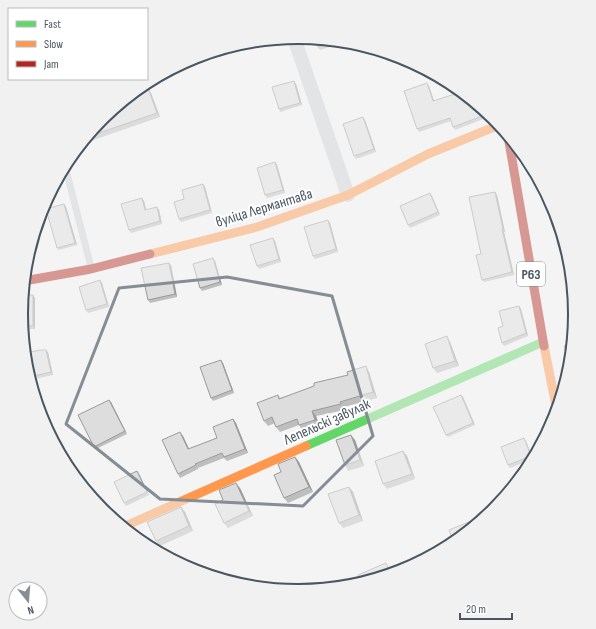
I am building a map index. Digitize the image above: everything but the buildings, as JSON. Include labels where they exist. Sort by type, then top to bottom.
[{"type":"street","points":[[296,44],[348,195]]},
{"type":"street","name":"вуліца Лермантава","points":[[30,280],[91,269],[257,227],[348,195],[428,154],[493,128]]},
{"type":"street","name":"Р63","points":[[510,147],[543,342],[557,392]]},
{"type":"street","name":"Лепельскі завулак","points":[[129,524],[543,342]]},
{"type":"lane","points":[[67,174],[91,269]]},
{"type":"highlighted area","points":[[227,277],[332,296],[373,436],[303,506],[160,499],[66,424],[119,288]]},
{"type":"traffic: fast","points":[[306,446],[543,342]]},
{"type":"traffic: slow","points":[[150,254],[257,227],[348,195],[428,154],[493,128]]},
{"type":"traffic: slow","points":[[544,346],[555,399]]},
{"type":"traffic: slow","points":[[129,524],[306,446]]},
{"type":"traffic: jam","points":[[510,147],[544,346]]},
{"type":"traffic: jam","points":[[30,280],[91,269],[150,254]]}]
